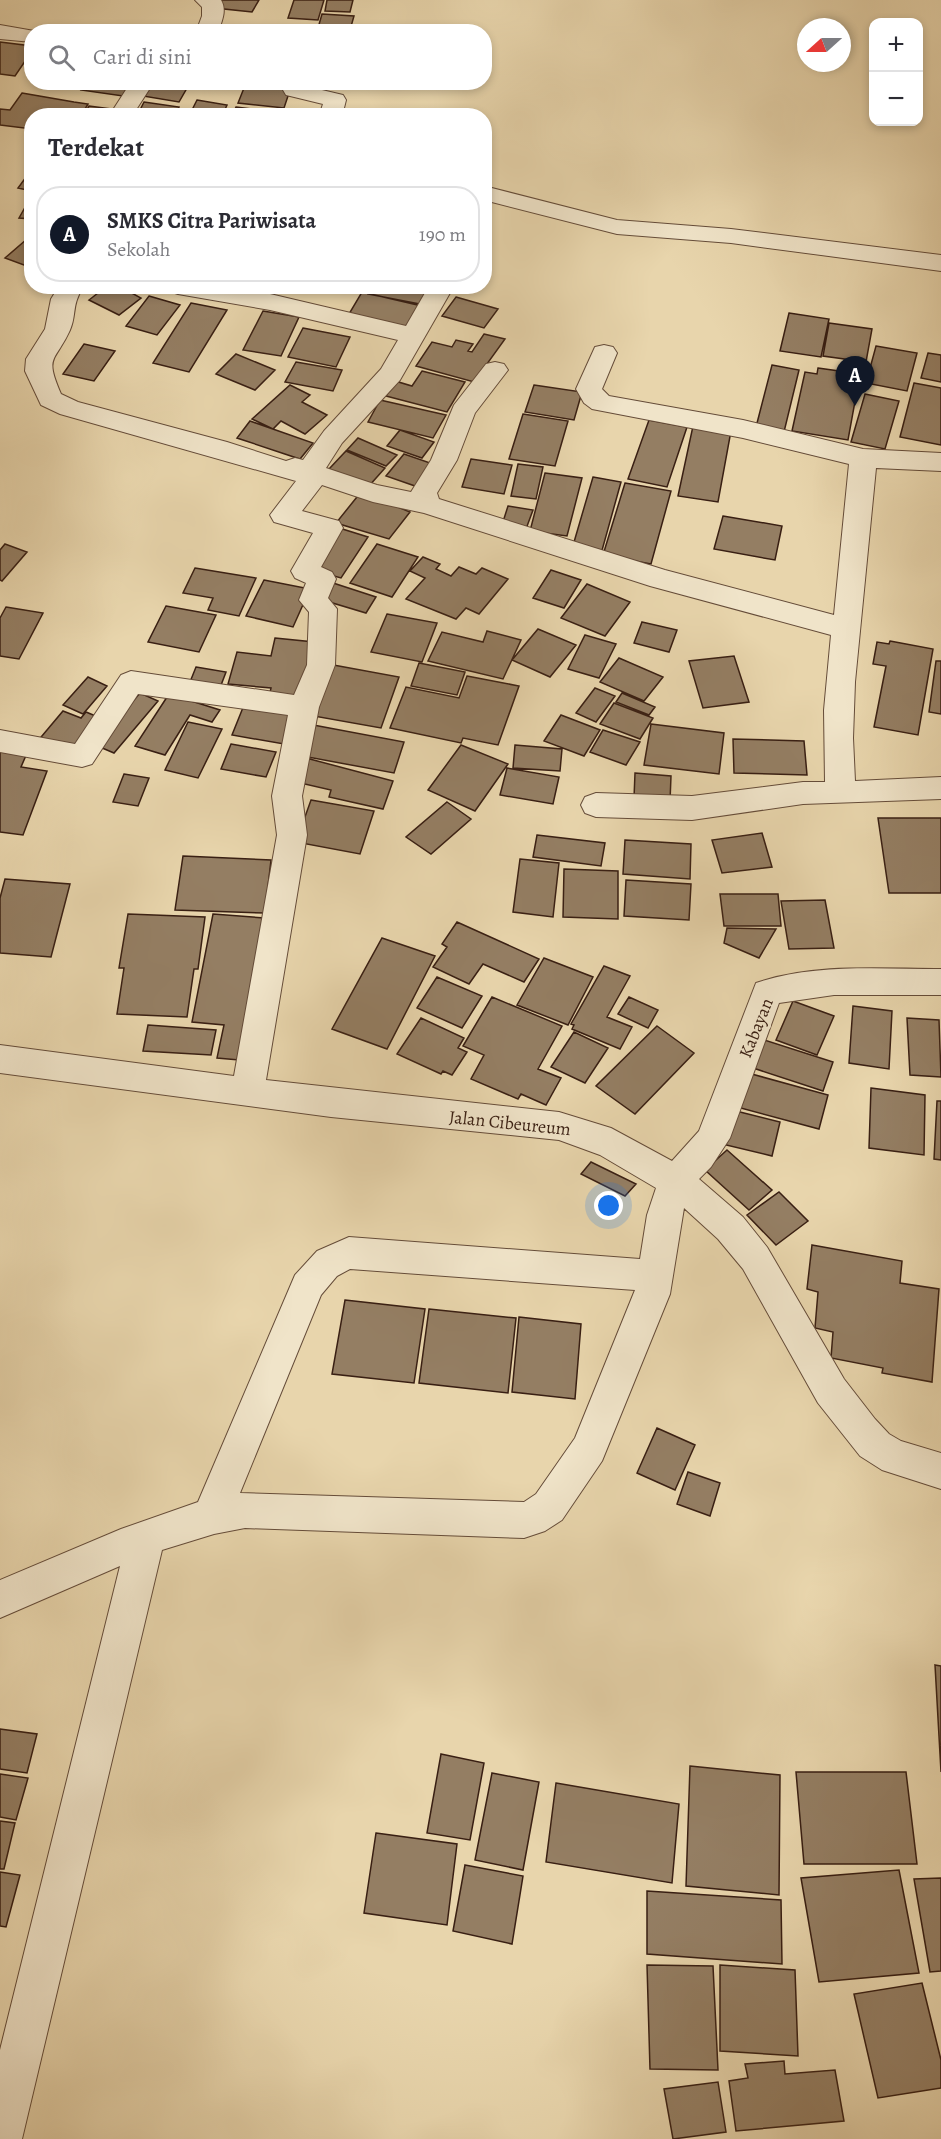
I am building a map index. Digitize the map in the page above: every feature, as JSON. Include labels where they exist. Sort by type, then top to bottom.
[{"type":"street","points":[[206,0],[214,6],[210,24]]},
{"type":"street","points":[[0,32],[24,35]]},
{"type":"street","points":[[125,108],[138,90]]},
{"type":"street","points":[[294,90],[335,100],[332,108]]},
{"type":"street","points":[[492,195],[617,226],[731,236],[941,263]]},
{"type":"street","points":[[66,294],[63,299],[58,329],[39,359],[38,371],[50,399],[69,408],[310,471],[373,493],[428,506],[660,579],[845,628]]},
{"type":"street","points":[[224,294],[270,302],[413,336]]},
{"type":"street","points":[[310,471],[333,437],[391,374],[437,294]]},
{"type":"street","points":[[604,353],[589,389],[593,397],[601,403],[743,429],[864,458],[941,462]]},
{"type":"street","points":[[428,506],[424,494],[444,460],[464,411],[495,370]]},
{"type":"street","points":[[198,443],[253,461],[314,477],[284,515],[329,528],[305,571],[322,579],[313,600],[323,609],[321,665],[304,707],[287,796],[292,835],[248,1091]]},
{"type":"street","points":[[841,793],[838,735],[845,628],[853,574],[864,458]]},
{"type":"street","points":[[0,741],[82,756],[131,682],[304,707]]},
{"type":"street","points":[[596,804],[692,808],[803,793],[941,788]]},
{"type":"street","name":"Kabayan","points":[[676,1180],[699,1157],[713,1138],[766,992],[834,982],[941,982]]},
{"type":"street","name":"Jalan Cibeureum","points":[[0,1059],[343,1105],[555,1124],[606,1140],[676,1180],[710,1207],[754,1257],[782,1299],[835,1399],[849,1418],[879,1449],[910,1464],[941,1471]]},
{"type":"street","points":[[0,1599],[146,1539],[212,1515],[245,1510],[532,1518],[549,1507],[589,1449],[645,1314],[655,1276],[664,1215],[676,1180]]},
{"type":"street","points":[[212,1515],[307,1286],[323,1265],[334,1258],[349,1253],[655,1276]]},
{"type":"street","points":[[0,2139],[146,1539]]},
{"type":"building","points":[[219,0],[259,0],[252,12],[215,8]]},
{"type":"building","points":[[294,0],[324,0],[318,20],[288,18]]},
{"type":"building","points":[[327,0],[353,0],[350,12],[325,11]]},
{"type":"building","points":[[322,14],[354,16],[352,24],[319,24]]},
{"type":"building","points":[[0,42],[24,45],[24,63],[15,76],[0,74]]},
{"type":"building","points":[[81,90],[126,90],[123,96]]},
{"type":"building","points":[[146,90],[186,90],[179,102],[143,96]]},
{"type":"building","points":[[243,90],[290,90],[284,108],[238,103]]},
{"type":"building","points":[[22,93],[88,104],[86,108],[24,108],[24,128],[0,125],[0,109],[10,110]]},
{"type":"building","points":[[197,100],[227,105],[226,108],[193,108]]},
{"type":"building","points":[[144,102],[179,107],[179,108],[141,108]]},
{"type":"building","points":[[24,180],[24,189],[18,188]]},
{"type":"building","points":[[24,209],[24,218],[19,218]]},
{"type":"building","points":[[24,242],[24,265],[5,258]]},
{"type":"building","points":[[97,294],[134,294],[141,298],[119,315],[89,300]]},
{"type":"building","points":[[361,294],[371,294],[426,307],[410,333],[346,319]]},
{"type":"building","points":[[368,294],[431,294],[425,305]]},
{"type":"building","points":[[149,296],[180,305],[157,335],[126,326]]},
{"type":"building","points":[[456,297],[498,309],[484,328],[442,316]]},
{"type":"building","points":[[191,303],[227,310],[189,372],[153,363]]},
{"type":"building","points":[[263,311],[299,317],[281,356],[243,350]]},
{"type":"building","points":[[789,313],[829,319],[821,357],[780,351]]},
{"type":"building","points":[[829,323],[872,329],[866,362],[823,356]]},
{"type":"building","points":[[303,328],[350,337],[336,367],[288,357]]},
{"type":"building","points":[[484,334],[505,339],[474,382],[416,366],[432,342],[452,347],[456,340],[473,344],[468,351],[472,352]]},
{"type":"building","points":[[84,344],[115,351],[94,381],[63,374]]},
{"type":"building","points":[[876,346],[917,353],[907,391],[866,383]]},
{"type":"building","points":[[928,353],[941,355],[941,382],[921,378]]},
{"type":"building","points":[[236,354],[275,370],[255,390],[216,374]]},
{"type":"building","points":[[296,362],[342,370],[333,391],[285,382]]},
{"type":"building","points":[[772,365],[799,370],[784,432],[756,427]]},
{"type":"building","points":[[818,368],[860,374],[848,440],[792,431],[805,372],[817,374]]},
{"type":"building","points":[[422,371],[465,382],[447,412],[386,396],[395,381],[412,386]]},
{"type":"building","points":[[914,383],[941,388],[941,445],[900,437]]},
{"type":"building","points":[[290,385],[310,395],[302,402],[327,415],[305,434],[281,421],[273,429],[252,419]]},
{"type":"building","points":[[534,385],[582,392],[574,420],[525,412]]},
{"type":"building","points":[[865,394],[899,401],[885,449],[851,442]]},
{"type":"building","points":[[380,400],[446,415],[433,438],[368,422]]},
{"type":"building","points":[[523,414],[568,421],[555,466],[509,459]]},
{"type":"building","points":[[649,420],[687,427],[667,487],[628,479]]},
{"type":"building","points":[[250,421],[313,443],[300,459],[237,438]]},
{"type":"building","points":[[693,426],[731,431],[718,502],[678,496]]},
{"type":"building","points":[[400,430],[434,442],[422,458],[387,446]]},
{"type":"building","points":[[358,438],[397,455],[386,466],[347,450]]},
{"type":"building","points":[[346,451],[385,468],[368,487],[329,469]]},
{"type":"building","points":[[404,454],[436,465],[418,487],[386,476]]},
{"type":"building","points":[[471,459],[512,465],[504,494],[462,487]]},
{"type":"building","points":[[518,464],[543,467],[536,499],[511,496]]},
{"type":"building","points":[[545,473],[582,478],[567,536],[530,531]]},
{"type":"building","points":[[593,477],[621,482],[601,554],[572,549]]},
{"type":"building","points":[[625,483],[671,491],[651,564],[603,555]]},
{"type":"building","points":[[361,492],[410,512],[389,539],[336,523]]},
{"type":"building","points":[[508,506],[533,510],[526,529],[502,525]]},
{"type":"building","points":[[723,516],[782,526],[775,560],[714,549]]},
{"type":"building","points":[[336,527],[368,537],[341,578],[309,569]]},
{"type":"building","points":[[5,544],[27,552],[2,581],[0,580],[0,550]]},
{"type":"building","points":[[377,544],[418,557],[392,597],[350,583]]},
{"type":"building","points":[[423,557],[440,564],[436,569],[451,576],[459,567],[476,574],[482,568],[508,579],[479,614],[466,608],[456,619],[406,599],[425,578],[410,571]]},
{"type":"building","points":[[195,568],[256,578],[239,616],[208,610],[213,598],[183,593]]},
{"type":"building","points":[[551,570],[581,580],[564,608],[533,598]]},
{"type":"building","points":[[264,580],[310,589],[293,627],[246,616]]},
{"type":"building","points":[[327,581],[376,597],[366,613],[316,598]]},
{"type":"building","points":[[587,584],[630,602],[605,636],[561,618]]},
{"type":"building","points":[[166,606],[216,615],[199,652],[148,642]]},
{"type":"building","points":[[6,607],[43,613],[19,659],[0,656],[0,618]]},
{"type":"building","points":[[387,614],[437,623],[422,662],[371,652]]},
{"type":"building","points":[[642,622],[677,630],[669,652],[634,643]]},
{"type":"building","points":[[538,629],[576,645],[550,677],[512,660]]},
{"type":"building","points":[[487,631],[521,640],[503,679],[428,661],[442,632],[483,642]]},
{"type":"building","points":[[585,635],[616,644],[599,678],[568,669]]},
{"type":"building","points":[[275,638],[314,642],[297,700],[269,697],[271,688],[228,684],[237,652],[271,656]]},
{"type":"building","points":[[890,641],[933,649],[918,735],[874,727],[886,666],[873,664],[877,642],[889,644]]},
{"type":"building","points":[[734,656],[749,702],[703,708],[689,661]]},
{"type":"building","points":[[619,658],[663,677],[644,701],[600,682]]},
{"type":"building","points":[[936,661],[941,661],[941,714],[929,712]]},
{"type":"building","points":[[419,663],[465,672],[457,695],[411,686]]},
{"type":"building","points":[[328,664],[399,677],[381,728],[308,715]]},
{"type":"building","points":[[196,667],[226,672],[215,701],[184,697]]},
{"type":"building","points":[[467,676],[519,686],[498,745],[463,738],[461,743],[390,728],[406,687],[459,698]]},
{"type":"building","points":[[88,677],[107,686],[83,714],[63,705]]},
{"type":"building","points":[[595,688],[615,696],[596,722],[576,713]]},
{"type":"building","points":[[140,693],[158,701],[114,753],[95,745]]},
{"type":"building","points":[[622,693],[655,707],[649,715],[616,702]]},
{"type":"building","points":[[169,694],[220,710],[212,722],[190,715],[165,755],[135,746]]},
{"type":"building","points":[[614,703],[653,718],[640,739],[600,724]]},
{"type":"building","points":[[244,705],[296,715],[284,744],[232,735]]},
{"type":"building","points":[[63,711],[81,718],[86,712],[110,722],[87,750],[31,749]]},
{"type":"building","points":[[561,715],[600,730],[584,756],[544,741]]},
{"type":"building","points":[[188,722],[222,729],[198,778],[165,770]]},
{"type":"building","points":[[308,724],[404,742],[394,773],[297,755]]},
{"type":"building","points":[[651,724],[724,733],[719,774],[644,765]]},
{"type":"building","points":[[603,730],[640,742],[626,765],[590,752]]},
{"type":"building","points":[[733,739],[804,741],[807,775],[734,773]]},
{"type":"building","points":[[231,744],[276,752],[266,777],[221,769]]},
{"type":"building","points":[[461,745],[508,764],[475,811],[428,790]]},
{"type":"building","points":[[515,745],[562,749],[560,771],[513,768]]},
{"type":"building","points":[[0,749],[27,753],[21,767],[47,771],[23,835],[0,832]]},
{"type":"building","points":[[306,758],[393,781],[383,809],[329,797],[331,790],[296,782]]},
{"type":"building","points":[[507,768],[559,777],[553,804],[500,795]]},
{"type":"building","points":[[635,773],[671,776],[670,801],[634,798]]},
{"type":"building","points":[[124,774],[149,778],[138,806],[113,802]]},
{"type":"building","points":[[311,800],[374,811],[360,854],[296,842]]},
{"type":"building","points":[[447,802],[471,819],[431,854],[406,837]]},
{"type":"building","points":[[878,818],[941,818],[941,893],[889,893]]},
{"type":"building","points":[[762,833],[772,867],[722,873],[712,840]]},
{"type":"building","points":[[537,835],[605,843],[601,866],[533,857]]},
{"type":"building","points":[[625,840],[691,844],[690,879],[623,874]]},
{"type":"building","points":[[183,856],[271,860],[265,913],[175,910]]},
{"type":"building","points":[[520,859],[559,863],[553,917],[513,912]]},
{"type":"building","points":[[564,869],[618,871],[618,919],[563,917]]},
{"type":"building","points":[[5,879],[70,884],[51,957],[0,953],[0,898]]},
{"type":"building","points":[[626,880],[691,884],[689,920],[624,916]]},
{"type":"building","points":[[720,894],[778,894],[781,926],[724,926]]},
{"type":"building","points":[[825,900],[834,948],[789,949],[781,901]]},
{"type":"building","points":[[128,914],[205,917],[198,969],[194,969],[187,1017],[117,1014],[124,968],[119,968]]},
{"type":"building","points":[[213,914],[264,918],[239,1060],[217,1058],[224,1025],[192,1022]]},
{"type":"building","points":[[457,922],[539,959],[524,982],[483,964],[469,984],[433,967],[447,947],[442,944]]},
{"type":"building","points":[[727,928],[776,929],[759,958],[724,943]]},
{"type":"building","points":[[382,938],[435,956],[387,1049],[332,1029]]},
{"type":"building","points":[[544,958],[593,977],[568,1025],[517,1005]]},
{"type":"building","points":[[604,966],[630,976],[607,1017],[632,1027],[620,1049],[572,1029],[574,1025],[571,1024]]},
{"type":"building","points":[[437,977],[482,996],[462,1028],[417,1008]]},
{"type":"building","points":[[492,997],[562,1026],[538,1069],[561,1078],[546,1105],[521,1094],[518,1099],[471,1079],[484,1055],[463,1046]]},
{"type":"building","points":[[629,997],[658,1010],[648,1028],[618,1014]]},
{"type":"building","points":[[793,1001],[834,1016],[817,1055],[776,1040]]},
{"type":"building","points":[[853,1006],[892,1011],[889,1069],[849,1063]]},
{"type":"building","points":[[421,1018],[464,1038],[458,1048],[467,1052],[452,1075],[443,1071],[441,1074],[397,1054]]},
{"type":"building","points":[[907,1018],[939,1020],[941,1077],[910,1075]]},
{"type":"building","points":[[148,1025],[216,1030],[211,1055],[143,1051]]},
{"type":"building","points":[[657,1026],[694,1053],[635,1114],[596,1086]]},
{"type":"building","points":[[574,1032],[608,1048],[585,1083],[551,1067]]},
{"type":"building","points":[[761,1039],[833,1062],[823,1091],[750,1067]]},
{"type":"building","points":[[748,1073],[828,1095],[819,1129],[737,1107]]},
{"type":"building","points":[[871,1088],[925,1095],[924,1155],[869,1148]]},
{"type":"building","points":[[937,1101],[941,1101],[941,1160],[934,1159]]},
{"type":"building","points":[[732,1110],[780,1122],[772,1156],[722,1144]]},
{"type":"building","points":[[727,1150],[772,1190],[749,1210],[705,1170]]},
{"type":"building","points":[[591,1162],[636,1184],[625,1196],[581,1174]]},
{"type":"building","points":[[779,1192],[808,1221],[776,1245],[747,1215]]},
{"type":"building","points":[[812,1245],[902,1261],[900,1283],[939,1289],[932,1382],[882,1373],[883,1368],[831,1358],[833,1332],[815,1328],[818,1292],[807,1289]]},
{"type":"building","points":[[345,1300],[425,1309],[414,1383],[332,1374]]},
{"type":"building","points":[[429,1309],[516,1318],[508,1393],[419,1383]]},
{"type":"building","points":[[519,1317],[581,1324],[575,1399],[512,1392]]},
{"type":"building","points":[[657,1428],[695,1445],[675,1490],[637,1473]]},
{"type":"building","points":[[688,1472],[720,1483],[710,1516],[677,1504]]},
{"type":"building","points":[[935,1665],[941,1666],[941,1772]]},
{"type":"building","points":[[0,1729],[37,1734],[27,1773],[0,1769]]},
{"type":"building","points":[[441,1754],[484,1763],[470,1840],[427,1833]]},
{"type":"building","points":[[690,1766],[780,1775],[779,1895],[686,1886]]},
{"type":"building","points":[[796,1772],[906,1772],[917,1864],[804,1864]]},
{"type":"building","points":[[492,1773],[539,1782],[523,1870],[475,1860]]},
{"type":"building","points":[[0,1774],[28,1778],[16,1820],[0,1817]]},
{"type":"building","points":[[556,1783],[679,1804],[672,1883],[546,1862]]},
{"type":"building","points":[[0,1821],[15,1823],[4,1869],[0,1869]]},
{"type":"building","points":[[376,1833],[457,1844],[447,1925],[364,1913]]},
{"type":"building","points":[[465,1865],[523,1876],[512,1944],[453,1931]]},
{"type":"building","points":[[899,1870],[919,1973],[819,1982],[801,1878]]},
{"type":"building","points":[[0,1872],[20,1875],[6,1927],[0,1926]]},
{"type":"building","points":[[941,1878],[941,1971],[930,1972],[914,1879]]},
{"type":"building","points":[[647,1891],[781,1900],[782,1964],[647,1954]]},
{"type":"building","points":[[647,1965],[713,1966],[718,2070],[650,2069]]},
{"type":"building","points":[[720,1965],[795,1970],[798,2056],[720,2051]]},
{"type":"building","points":[[922,1983],[941,2060],[941,2088],[878,2098],[854,1994]]},
{"type":"building","points":[[784,2061],[785,2074],[835,2070],[844,2121],[736,2131],[729,2081],[748,2078],[745,2064]]},
{"type":"building","points":[[718,2082],[726,2132],[673,2139],[664,2089]]},
{"type":"place","name":"SMKS Citra Pariwisata","points":[[855,406]]}]
